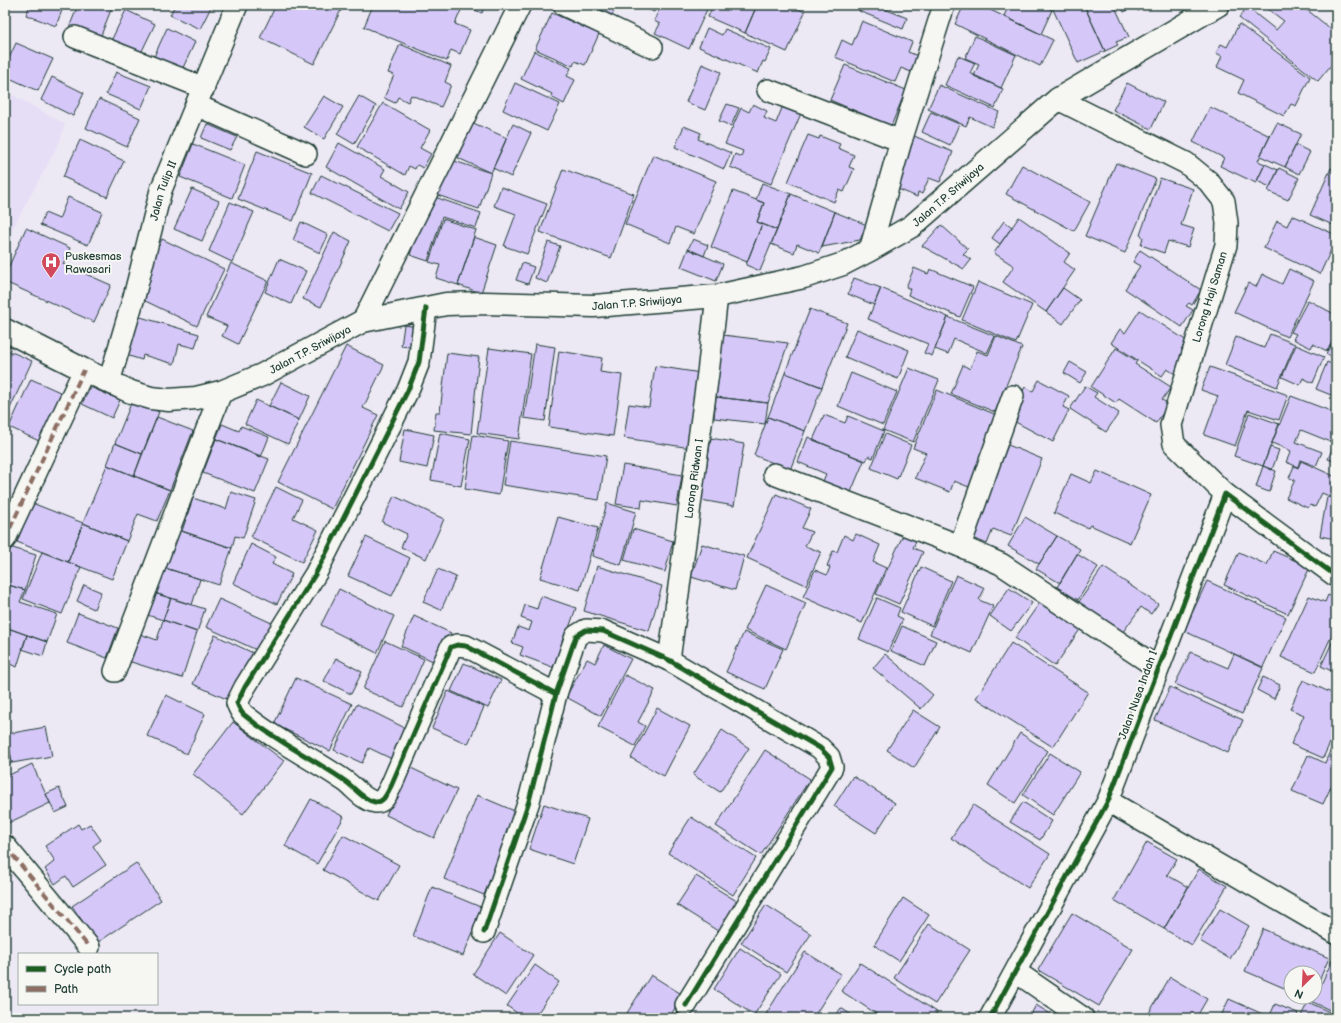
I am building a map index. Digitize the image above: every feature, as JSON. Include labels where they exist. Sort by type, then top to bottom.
[{"type":"main road","name":"Jalan T.P. Sriwijaya","points":[[5,330],[131,392],[151,398],[169,400],[196,398],[221,392],[262,375],[363,321],[446,304],[484,303],[594,306],[717,296],[804,277],[843,264],[912,226],[1058,99],[1218,5]]},
{"type":"street","name":"Jalan Tulip II","points":[[109,382],[134,297],[161,190],[237,5]]},
{"type":"street","points":[[363,321],[520,5]]},
{"type":"street","points":[[564,5],[652,47]]},
{"type":"street","points":[[870,250],[944,5]]},
{"type":"street","points":[[75,37],[200,97],[306,154]]},
{"type":"street","points":[[768,90],[902,141]]},
{"type":"street","name":"Lorong Haji Saman","points":[[1058,99],[1186,163],[1208,181],[1224,201],[1227,222],[1226,244],[1171,425],[1174,444],[1225,494]]},
{"type":"street","name":"Lorong Ridwan I","points":[[669,660],[717,296]]},
{"type":"street","points":[[426,308],[419,362],[408,390],[316,574],[245,687],[238,703],[241,713],[276,738],[346,781],[368,800],[375,802],[381,801],[384,798],[390,786],[451,647],[457,645],[466,646],[556,694]]},
{"type":"street","points":[[5,539],[84,370]]},
{"type":"street","points":[[115,671],[221,392]]},
{"type":"street","points":[[960,546],[1013,396]]},
{"type":"street","points":[[774,474],[960,546],[1000,564],[1158,668]]},
{"type":"street","points":[[1225,494],[1336,576]]},
{"type":"street","name":"Jalan Nusa Indah I","points":[[990,1018],[1108,802],[1225,494]]},
{"type":"street","points":[[484,932],[529,801],[556,694],[576,636],[586,630],[603,631],[669,660],[820,748],[829,757],[832,767],[686,1005]]},
{"type":"street","points":[[1108,802],[1336,933]]},
{"type":"street","points":[[5,846],[89,947]]},
{"type":"street","points":[[1016,972],[1083,1018]]},
{"type":"shaded area","points":[[5,91],[65,124],[59,143],[5,242]]},
{"type":"building","points":[[30,5],[64,5],[56,26],[26,15]]},
{"type":"building","points":[[78,5],[106,5],[112,7],[100,38],[69,28]]},
{"type":"building","points":[[175,5],[212,5],[200,29],[170,15]]},
{"type":"building","points":[[276,5],[336,5],[342,8],[314,64],[260,38]]},
{"type":"building","points":[[373,5],[450,5],[461,10],[455,24],[470,30],[460,54],[451,50],[447,61],[364,27]]},
{"type":"building","points":[[463,5],[485,5],[482,13]]},
{"type":"building","points":[[591,5],[617,5],[612,15]]},
{"type":"building","points":[[638,5],[658,5],[654,12]]},
{"type":"building","points":[[661,5],[709,5],[689,49],[655,33],[660,24],[654,21]]},
{"type":"building","points":[[713,5],[757,5],[745,33],[708,17]]},
{"type":"building","points":[[757,5],[789,5],[805,12],[787,52],[745,33]]},
{"type":"building","points":[[861,5],[875,5],[907,18],[903,29],[859,11]]},
{"type":"building","points":[[964,5],[980,5],[1053,40],[1040,66],[955,24]]},
{"type":"building","points":[[1009,5],[1041,5],[1052,10],[1041,34],[1004,16]]},
{"type":"building","points":[[1051,5],[1084,5],[1105,51],[1078,63]]},
{"type":"building","points":[[1084,5],[1114,5],[1129,37],[1116,42],[1118,45],[1105,51]]},
{"type":"building","points":[[1120,5],[1149,5],[1138,11],[1136,6],[1124,12]]},
{"type":"building","points":[[1273,5],[1301,5],[1336,33],[1336,59],[1318,81],[1239,18],[1247,7],[1276,30],[1284,21],[1269,10]]},
{"type":"building","points":[[1324,5],[1336,5],[1336,14]]},
{"type":"building","points":[[126,10],[155,24],[139,57],[110,43]]},
{"type":"building","points":[[552,13],[599,34],[585,65],[575,61],[573,66],[535,49]]},
{"type":"building","points":[[862,21],[912,42],[908,52],[918,56],[911,72],[901,68],[895,82],[835,57],[842,40],[852,45]]},
{"type":"building","points":[[1239,24],[1310,77],[1296,106],[1291,104],[1284,116],[1238,93],[1244,80],[1217,67],[1222,56],[1216,53],[1221,44],[1227,47]]},
{"type":"building","points":[[167,28],[195,42],[180,74],[152,61]]},
{"type":"building","points":[[707,28],[722,35],[725,29],[771,49],[765,62],[763,61],[758,73],[699,47]]},
{"type":"building","points":[[975,36],[1016,55],[1001,88],[974,76],[979,64],[965,58]]},
{"type":"building","points":[[16,43],[53,59],[38,91],[5,76],[5,67]]},
{"type":"building","points":[[400,44],[451,66],[445,82],[451,85],[441,107],[411,95],[408,102],[398,97],[395,103],[384,98],[394,75],[388,73]]},
{"type":"building","points":[[534,51],[571,68],[567,76],[575,80],[564,104],[551,97],[552,94],[521,79]]},
{"type":"building","points":[[958,56],[975,63],[970,73],[1003,89],[995,108],[945,85]]},
{"type":"building","points":[[702,64],[721,72],[705,110],[686,102]]},
{"type":"building","points":[[845,65],[906,90],[891,126],[830,100]]},
{"type":"building","points":[[116,72],[151,86],[141,109],[106,94]]},
{"type":"building","points":[[52,77],[84,93],[73,116],[41,100]]},
{"type":"building","points":[[515,83],[560,104],[547,131],[503,110]]},
{"type":"building","points":[[1127,83],[1164,102],[1151,129],[1113,110]]},
{"type":"building","points":[[939,85],[999,112],[992,127],[970,117],[966,126],[928,109]]},
{"type":"building","points":[[324,96],[343,107],[324,139],[304,127]]},
{"type":"building","points":[[359,96],[376,106],[354,144],[337,134]]},
{"type":"building","points":[[99,99],[140,118],[127,147],[86,128]]},
{"type":"building","points":[[383,103],[430,130],[420,148],[431,154],[423,168],[417,165],[415,169],[409,166],[405,175],[357,147]]},
{"type":"building","points":[[784,103],[802,111],[771,184],[730,167],[735,154],[741,157],[743,151],[725,144],[741,108],[749,112],[753,104],[767,111],[764,118],[776,123]]},
{"type":"building","points":[[727,104],[739,108],[731,126],[719,121]]},
{"type":"building","points":[[1210,107],[1270,136],[1258,161],[1265,164],[1256,183],[1220,166],[1224,158],[1193,142]]},
{"type":"building","points":[[931,112],[959,124],[950,145],[922,132]]},
{"type":"building","points":[[471,122],[507,138],[491,173],[458,158],[461,152],[453,148]]},
{"type":"building","points":[[1277,123],[1301,134],[1285,167],[1260,156]]},
{"type":"building","points":[[207,124],[237,137],[230,150],[201,138]]},
{"type":"building","points":[[513,124],[531,133],[511,177],[493,168]]},
{"type":"building","points":[[684,126],[701,133],[698,139],[731,153],[724,169],[675,147]]},
{"type":"building","points":[[808,135],[819,139],[820,136],[840,144],[838,148],[854,155],[849,167],[854,169],[844,192],[839,190],[834,202],[788,182]]},
{"type":"building","points":[[914,136],[953,152],[940,182],[929,178],[922,194],[918,192],[917,197],[898,189],[894,182]]},
{"type":"building","points":[[80,140],[124,161],[107,197],[63,177]]},
{"type":"building","points":[[339,143],[385,169],[381,176],[409,192],[399,209],[326,167]]},
{"type":"building","points":[[193,144],[245,165],[232,198],[180,177]]},
{"type":"building","points":[[1296,145],[1310,152],[1299,174],[1285,167]]},
{"type":"building","points":[[257,151],[312,173],[293,221],[238,199]]},
{"type":"building","points":[[653,155],[716,181],[694,234],[676,227],[670,243],[625,224]]},
{"type":"building","points":[[448,159],[491,173],[479,209],[437,195]]},
{"type":"building","points":[[1116,163],[1156,179],[1125,253],[1085,236]]},
{"type":"building","points":[[1265,164],[1278,170],[1270,187],[1257,181]]},
{"type":"building","points":[[1022,165],[1090,202],[1074,231],[1006,194]]},
{"type":"building","points":[[1279,168],[1299,178],[1288,200],[1268,191]]},
{"type":"building","points":[[1331,168],[1336,170],[1336,219],[1333,225],[1310,215]]},
{"type":"building","points":[[563,169],[634,194],[611,258],[540,232]]},
{"type":"building","points":[[321,175],[398,213],[388,231],[312,193]]},
{"type":"building","points":[[1160,178],[1193,189],[1181,225],[1194,229],[1188,247],[1168,241],[1164,253],[1141,245],[1143,237],[1140,235]]},
{"type":"building","points":[[762,183],[791,194],[777,230],[757,222],[764,203],[756,200]]},
{"type":"building","points":[[501,187],[547,204],[527,254],[504,246],[516,214],[494,206]]},
{"type":"building","points":[[192,189],[219,201],[202,241],[174,229]]},
{"type":"building","points":[[733,191],[764,203],[757,222],[762,224],[747,262],[711,247]]},
{"type":"building","points":[[791,194],[835,212],[819,253],[797,244],[794,253],[771,244]]},
{"type":"building","points":[[429,195],[481,213],[476,228],[442,217],[428,261],[410,255]]},
{"type":"building","points":[[68,197],[102,212],[88,245],[40,225],[45,213],[59,219]]},
{"type":"building","points":[[230,202],[254,212],[232,262],[209,251]]},
{"type":"building","points":[[835,212],[867,225],[860,240],[822,247]]},
{"type":"building","points":[[1292,215],[1336,235],[1336,239],[1320,274],[1264,248],[1277,221],[1287,226]]},
{"type":"building","points":[[1019,217],[1070,253],[1064,262],[1075,270],[1046,312],[1003,282],[1014,266],[994,253]]},
{"type":"building","points":[[443,219],[476,230],[458,285],[436,278],[440,265],[429,262]]},
{"type":"building","points":[[1004,221],[1012,227],[1000,244],[992,238]]},
{"type":"building","points":[[301,222],[328,235],[320,253],[293,240]]},
{"type":"building","points":[[762,224],[777,230],[760,271],[746,265]]},
{"type":"building","points":[[941,225],[968,249],[963,254],[971,260],[964,269],[922,246]]},
{"type":"building","name":"Puskesmas Rawasari","points":[[26,228],[70,248],[63,264],[111,285],[94,322],[5,282],[5,275]]},
{"type":"building","points":[[334,232],[351,241],[321,307],[303,299]]},
{"type":"building","points":[[474,237],[497,245],[481,293],[458,285]]},
{"type":"building","points":[[162,239],[224,269],[197,326],[135,296]]},
{"type":"building","points":[[693,239],[708,245],[704,256],[688,249]]},
{"type":"building","points":[[548,242],[560,246],[547,283],[535,278]]},
{"type":"building","points":[[688,249],[723,264],[716,281],[681,267]]},
{"type":"building","points":[[1140,250],[1201,290],[1192,305],[1189,303],[1186,306],[1193,310],[1182,327],[1125,289],[1140,266],[1133,262]]},
{"type":"building","points":[[279,259],[306,271],[291,304],[265,292]]},
{"type":"building","points":[[231,263],[268,281],[238,344],[222,336],[227,326],[206,317]]},
{"type":"building","points":[[522,263],[534,267],[528,284],[516,280]]},
{"type":"building","points":[[914,268],[928,274],[930,269],[973,287],[960,317],[908,295],[910,289],[906,287]]},
{"type":"building","points":[[1289,269],[1314,281],[1287,337],[1234,312],[1248,283],[1256,287],[1262,274],[1282,284]]},
{"type":"building","points":[[854,278],[881,288],[874,305],[848,294]]},
{"type":"building","points":[[978,282],[1032,305],[1016,343],[962,320]]},
{"type":"building","points":[[881,288],[948,317],[932,356],[924,353],[928,344],[868,319]]},
{"type":"building","points":[[1063,288],[1080,300],[1063,324],[1046,312]]},
{"type":"building","points":[[1308,300],[1336,315],[1336,335],[1327,351],[1313,344],[1311,348],[1293,339],[1296,334],[1291,332]]},
{"type":"building","points":[[810,309],[847,323],[822,387],[785,373]]},
{"type":"building","points":[[1140,310],[1187,341],[1181,349],[1188,354],[1175,374],[1167,369],[1162,376],[1111,343],[1120,329],[1125,333]]},
{"type":"building","points":[[137,316],[199,334],[195,348],[179,344],[174,364],[143,355],[142,360],[126,355]]},
{"type":"building","points":[[948,317],[995,336],[987,353],[954,339],[948,354],[935,349]]},
{"type":"building","points":[[404,325],[419,327],[416,348],[401,346]]},
{"type":"building","points":[[857,329],[909,350],[898,379],[845,357]]},
{"type":"building","points":[[1270,334],[1295,344],[1277,387],[1225,365],[1236,337],[1264,348]]},
{"type":"building","points":[[723,335],[788,343],[768,403],[716,397]]},
{"type":"building","points":[[1336,335],[1336,360],[1326,354]]},
{"type":"building","points":[[996,336],[1022,347],[995,412],[951,394],[963,365],[970,369],[977,351],[988,355]]},
{"type":"building","points":[[535,344],[555,347],[545,421],[524,418]]},
{"type":"building","points":[[1296,345],[1324,357],[1313,383],[1303,378],[1300,385],[1282,377]]},
{"type":"building","points":[[346,346],[384,365],[363,408],[378,415],[332,509],[278,482]]},
{"type":"building","points":[[489,348],[531,354],[519,439],[477,433]]},
{"type":"building","points":[[1116,348],[1137,361],[1135,364],[1171,387],[1162,400],[1169,404],[1156,423],[1119,399],[1116,403],[1091,387]]},
{"type":"building","points":[[5,349],[32,361],[5,419]]},
{"type":"building","points":[[559,351],[602,358],[600,372],[622,375],[613,436],[549,427]]},
{"type":"building","points":[[447,353],[479,357],[471,434],[434,430],[436,412],[440,412]]},
{"type":"building","points":[[1070,362],[1087,372],[1080,383],[1064,373]]},
{"type":"building","points":[[1327,362],[1336,366],[1336,397],[1316,389]]},
{"type":"building","points":[[655,366],[701,373],[691,448],[624,438],[629,404],[649,407]]},
{"type":"building","points":[[1210,367],[1288,395],[1279,420],[1248,410],[1235,446],[1204,435],[1218,396],[1201,390]]},
{"type":"building","points":[[909,368],[939,380],[913,442],[883,430]]},
{"type":"building","points":[[785,373],[822,387],[805,431],[768,417]]},
{"type":"building","points":[[851,373],[897,392],[883,425],[838,406]]},
{"type":"building","points":[[31,379],[62,393],[39,441],[9,427]]},
{"type":"building","points":[[1039,380],[1069,396],[1063,407],[1069,410],[1053,442],[1008,418],[1025,387],[1033,391]]},
{"type":"building","points":[[281,382],[310,396],[299,420],[269,406]]},
{"type":"building","points":[[1085,386],[1097,393],[1094,397],[1119,413],[1106,432],[1070,409]]},
{"type":"building","points":[[90,387],[120,400],[112,418],[82,404]]},
{"type":"building","points":[[937,390],[999,416],[969,487],[954,481],[950,492],[915,478],[926,453],[913,448]]},
{"type":"building","points":[[1291,396],[1336,413],[1336,429],[1331,442],[1301,430],[1296,442],[1322,452],[1316,466],[1300,460],[1298,467],[1286,462],[1291,451],[1272,443]]},
{"type":"building","points":[[716,397],[768,403],[765,424],[714,418]]},
{"type":"building","points":[[256,400],[299,420],[288,444],[245,424]]},
{"type":"building","points":[[132,401],[159,412],[142,454],[115,443]]},
{"type":"building","points":[[1249,413],[1279,424],[1263,466],[1234,456]]},
{"type":"building","points":[[824,415],[845,423],[848,416],[884,431],[873,458],[868,456],[866,461],[813,440]]},
{"type":"building","points":[[157,417],[193,431],[170,490],[134,476]]},
{"type":"building","points":[[768,417],[805,431],[790,470],[754,455]]},
{"type":"building","points":[[222,424],[239,431],[241,426],[269,437],[261,457],[216,439]]},
{"type":"building","points":[[405,429],[434,435],[427,468],[399,462]]},
{"type":"building","points":[[440,433],[470,439],[461,486],[431,480]]},
{"type":"building","points":[[885,434],[911,445],[897,479],[871,468]]},
{"type":"building","points":[[473,435],[508,441],[499,495],[465,489]]},
{"type":"building","points":[[808,437],[864,461],[851,492],[823,481],[826,474],[798,462]]},
{"type":"building","points":[[711,438],[744,444],[734,506],[701,500]]},
{"type":"building","points":[[216,439],[269,459],[255,493],[203,473]]},
{"type":"building","points":[[1336,439],[1336,462],[1328,459]]},
{"type":"building","points":[[510,441],[606,456],[599,500],[503,485]]},
{"type":"building","points":[[115,443],[142,454],[134,476],[107,465]]},
{"type":"building","points":[[1008,445],[1042,459],[1011,536],[993,529],[987,544],[971,537]]},
{"type":"building","points":[[1270,447],[1279,450],[1272,470],[1263,466]]},
{"type":"building","points":[[1301,461],[1336,477],[1336,485],[1331,497],[1322,493],[1315,507],[1310,505],[1308,508],[1286,498],[1295,480],[1289,478],[1294,466],[1298,468]]},
{"type":"building","points":[[107,465],[170,490],[157,521],[138,514],[127,541],[83,523]]},
{"type":"building","points":[[623,465],[682,475],[677,506],[642,500],[641,508],[616,504]]},
{"type":"building","points":[[1263,466],[1276,471],[1269,492],[1256,487]]},
{"type":"building","points":[[1097,471],[1151,495],[1130,543],[1090,525],[1088,528],[1054,513],[1071,474],[1091,483]]},
{"type":"building","points":[[276,487],[302,500],[293,518],[318,530],[302,562],[251,537]]},
{"type":"building","points":[[1336,487],[1335,539],[1320,536],[1327,497],[1333,498]]},
{"type":"building","points":[[231,492],[256,500],[243,538],[235,536],[232,548],[182,531],[193,498],[226,509]]},
{"type":"building","points":[[776,494],[811,509],[802,528],[812,532],[805,546],[821,552],[806,585],[747,558]]},
{"type":"building","points":[[394,496],[444,519],[426,559],[401,547],[407,534],[382,522]]},
{"type":"building","points":[[32,503],[83,523],[68,562],[17,542]]},
{"type":"building","points":[[607,503],[636,512],[621,565],[592,556]]},
{"type":"building","points":[[558,517],[598,528],[580,590],[540,578]]},
{"type":"building","points":[[1025,517],[1057,536],[1039,564],[1008,546]]},
{"type":"building","points":[[83,523],[127,541],[112,579],[68,562]]},
{"type":"building","points":[[175,529],[232,548],[219,585],[162,567]]},
{"type":"building","points":[[633,529],[673,541],[665,572],[624,560]]},
{"type":"building","points":[[856,534],[880,545],[873,562],[886,568],[862,623],[803,597],[815,570],[827,575],[830,567],[827,566],[833,551],[837,552],[844,535],[853,540]]},
{"type":"building","points":[[903,535],[916,541],[913,548],[923,552],[899,604],[876,594]]},
{"type":"building","points":[[1057,536],[1080,549],[1060,583],[1036,569]]},
{"type":"building","points":[[366,537],[410,558],[392,596],[348,576]]},
{"type":"building","points":[[251,544],[276,557],[272,564],[292,574],[277,604],[233,583]]},
{"type":"building","points":[[702,544],[744,556],[735,590],[691,577]]},
{"type":"building","points":[[6,546],[36,555],[25,590],[5,584]]},
{"type":"building","points":[[1273,551],[1310,567],[1288,614],[1224,585],[1239,552],[1267,565]]},
{"type":"building","points":[[42,552],[81,567],[62,614],[23,599]]},
{"type":"building","points":[[1077,554],[1098,567],[1078,600],[1057,587]]},
{"type":"building","points":[[597,566],[662,586],[649,631],[584,611]]},
{"type":"building","points":[[162,567],[200,579],[192,605],[154,593]]},
{"type":"building","points":[[921,567],[951,581],[932,626],[901,612]]},
{"type":"building","points":[[1103,567],[1158,604],[1151,614],[1141,607],[1120,636],[1076,606]]},
{"type":"building","points":[[438,569],[456,577],[441,610],[423,602]]},
{"type":"building","points":[[956,575],[985,588],[979,600],[993,606],[972,653],[930,634]]},
{"type":"building","points":[[1207,581],[1286,617],[1263,667],[1184,631]]},
{"type":"building","points":[[5,584],[25,590],[20,602],[57,614],[47,642],[5,627]]},
{"type":"building","points":[[84,585],[101,592],[94,609],[77,601]]},
{"type":"building","points":[[766,585],[806,603],[786,649],[745,630]]},
{"type":"building","points":[[1009,588],[1032,603],[1011,631],[990,616]]},
{"type":"building","points":[[339,589],[394,616],[377,653],[321,625]]},
{"type":"building","points":[[148,591],[171,598],[163,620],[141,613]]},
{"type":"building","points":[[1328,595],[1336,599],[1336,626],[1315,672],[1281,657],[1309,596],[1325,602]]},
{"type":"building","points":[[541,596],[576,608],[555,668],[520,655],[523,647],[512,643],[518,627],[529,631],[532,622],[521,618],[525,605],[537,609]]},
{"type":"building","points":[[171,598],[205,609],[197,632],[163,620]]},
{"type":"building","points":[[877,598],[900,608],[897,616],[903,619],[888,652],[859,639]]},
{"type":"building","points":[[1043,598],[1083,625],[1055,666],[1015,638]]},
{"type":"building","points":[[219,599],[274,624],[261,652],[206,627]]},
{"type":"building","points":[[78,613],[118,628],[107,658],[67,643]]},
{"type":"building","points":[[414,616],[451,633],[437,663],[401,646]]},
{"type":"building","points":[[163,620],[197,632],[182,678],[128,661],[137,633],[157,640]]},
{"type":"building","points":[[902,626],[936,641],[925,666],[891,651]]},
{"type":"building","points":[[5,627],[27,635],[17,667],[5,662]]},
{"type":"building","points":[[744,632],[783,649],[765,689],[726,672]]},
{"type":"building","points":[[1336,634],[1336,673],[1321,666]]},
{"type":"building","points":[[27,635],[47,642],[43,656],[22,649]]},
{"type":"building","points":[[215,635],[253,653],[231,701],[193,684]]},
{"type":"building","points":[[385,641],[424,659],[403,707],[363,689]]},
{"type":"building","points":[[1011,643],[1088,692],[1053,747],[976,698]]},
{"type":"building","points":[[604,645],[631,659],[601,716],[566,697],[587,659],[595,663]]},
{"type":"building","points":[[1191,652],[1228,668],[1234,654],[1263,668],[1242,714],[1175,684]]},
{"type":"building","points":[[885,654],[933,695],[921,709],[873,668]]},
{"type":"building","points":[[336,658],[362,672],[351,694],[324,681]]},
{"type":"building","points":[[464,663],[501,680],[488,708],[451,691]]},
{"type":"building","points":[[625,675],[655,690],[638,722],[645,726],[635,746],[598,727]]},
{"type":"building","points":[[1263,677],[1280,685],[1274,699],[1257,690]]},
{"type":"building","points":[[296,678],[352,704],[330,751],[274,724]]},
{"type":"building","points":[[1303,680],[1336,695],[1336,730],[1323,758],[1291,744],[1304,715],[1290,709]]},
{"type":"building","points":[[1170,687],[1243,720],[1228,753],[1155,720]]},
{"type":"building","points":[[448,691],[484,707],[468,744],[432,728]]},
{"type":"building","points":[[166,695],[205,714],[187,754],[147,736]]},
{"type":"building","points":[[357,704],[407,729],[392,759],[369,748],[362,763],[334,750]]},
{"type":"building","points":[[657,708],[690,726],[664,776],[631,758]]},
{"type":"building","points":[[913,710],[940,727],[914,768],[887,750]]},
{"type":"building","points":[[233,722],[284,761],[243,814],[193,774]]},
{"type":"building","points":[[46,727],[52,756],[12,763],[7,734]]},
{"type":"building","points":[[722,730],[749,748],[720,792],[693,775]]},
{"type":"building","points":[[1020,733],[1048,751],[1015,803],[988,785]]},
{"type":"building","points":[[5,734],[7,734],[12,763],[5,764]]},
{"type":"building","points":[[1331,749],[1336,751],[1336,776],[1323,804],[1292,791],[1308,755],[1325,763]]},
{"type":"building","points":[[765,750],[810,779],[761,855],[716,826]]},
{"type":"building","points":[[1050,753],[1080,772],[1053,815],[1023,795]]},
{"type":"building","points":[[32,764],[50,803],[6,824],[5,777]]},
{"type":"building","points":[[409,767],[457,790],[434,838],[386,815]]},
{"type":"building","points":[[853,776],[895,803],[876,833],[834,806]]},
{"type":"building","points":[[59,788],[68,807],[55,813],[46,794]]},
{"type":"building","points":[[477,795],[517,812],[484,895],[444,879]]},
{"type":"building","points":[[311,799],[344,817],[317,864],[285,846]]},
{"type":"building","points":[[1023,802],[1052,821],[1040,840],[1010,822]]},
{"type":"building","points":[[544,804],[588,819],[573,864],[529,849]]},
{"type":"building","points":[[973,805],[1050,854],[1028,888],[951,838]]},
{"type":"building","points":[[691,817],[756,858],[733,895],[668,853]]},
{"type":"building","points":[[78,824],[81,829],[90,824],[101,840],[93,846],[106,865],[73,887],[66,876],[55,884],[45,869],[55,861],[45,846]]},
{"type":"building","points":[[343,835],[399,865],[379,901],[323,870]]},
{"type":"building","points":[[1147,842],[1177,859],[1167,875],[1188,887],[1164,929],[1114,900]]},
{"type":"building","points":[[136,863],[161,900],[97,943],[72,906]]},
{"type":"building","points":[[1199,869],[1227,886],[1192,945],[1164,929]]},
{"type":"building","points":[[696,876],[740,903],[721,933],[677,905]]},
{"type":"building","points":[[432,887],[483,908],[463,956],[413,936]]},
{"type":"building","points":[[903,898],[929,915],[899,961],[874,945]]},
{"type":"building","points":[[766,905],[811,934],[786,972],[741,943]]},
{"type":"building","points":[[1220,909],[1249,926],[1230,959],[1200,941]]},
{"type":"building","points":[[1072,913],[1133,949],[1099,1006],[1038,970]]},
{"type":"building","points":[[929,924],[970,950],[935,1004],[894,978]]},
{"type":"building","points":[[1263,929],[1329,958],[1323,972],[1323,965],[1283,965],[1283,988],[1245,971]]},
{"type":"building","points":[[500,933],[533,955],[506,996],[473,974]]},
{"type":"building","points":[[740,948],[781,974],[754,1015],[714,989]]},
{"type":"building","points":[[805,952],[841,974],[813,1018],[773,1018],[766,1014]]},
{"type":"building","points":[[1336,952],[1336,1013],[1319,1005],[1323,1005],[1323,980]]},
{"type":"building","points":[[860,963],[937,1012],[933,1018],[883,1018],[841,991]]},
{"type":"building","points":[[535,965],[559,982],[534,1018],[524,1018],[507,1006]]},
{"type":"building","points":[[651,975],[683,995],[669,1018],[635,1018],[627,1013]]},
{"type":"building","points":[[1170,977],[1207,999],[1196,1018],[1146,1018]]},
{"type":"building","points":[[1229,999],[1267,1016],[1266,1018],[1220,1018]]},
{"type":"building","points":[[1275,1004],[1298,1013],[1296,1018],[1269,1018]]},
{"type":"building","points":[[1036,1005],[1057,1018],[1029,1018]]},
{"type":"building","points":[[1306,1005],[1314,1005],[1336,1015],[1336,1018],[1300,1018]]},
{"type":"building","points":[[841,1008],[856,1018],[834,1018]]},
{"type":"marked path","points":[[5,539],[84,370]]},
{"type":"marked path","points":[[5,846],[89,947]]},
{"type":"cycle path","points":[[426,308],[419,362],[408,390],[316,573],[245,687],[237,703],[242,713],[280,741],[320,764],[345,781],[367,799],[378,802],[383,799],[391,786],[451,647],[457,645],[466,646],[556,694]]},
{"type":"cycle path","points":[[990,1018],[1108,801],[1225,494],[1336,576]]},
{"type":"cycle path","points":[[484,932],[529,801],[556,694],[576,636],[586,630],[603,631],[669,660],[820,748],[829,757],[832,767],[686,1005]]},
{"type":"place","name":"Puskesmas Rawasari","points":[[51,279]]}]
